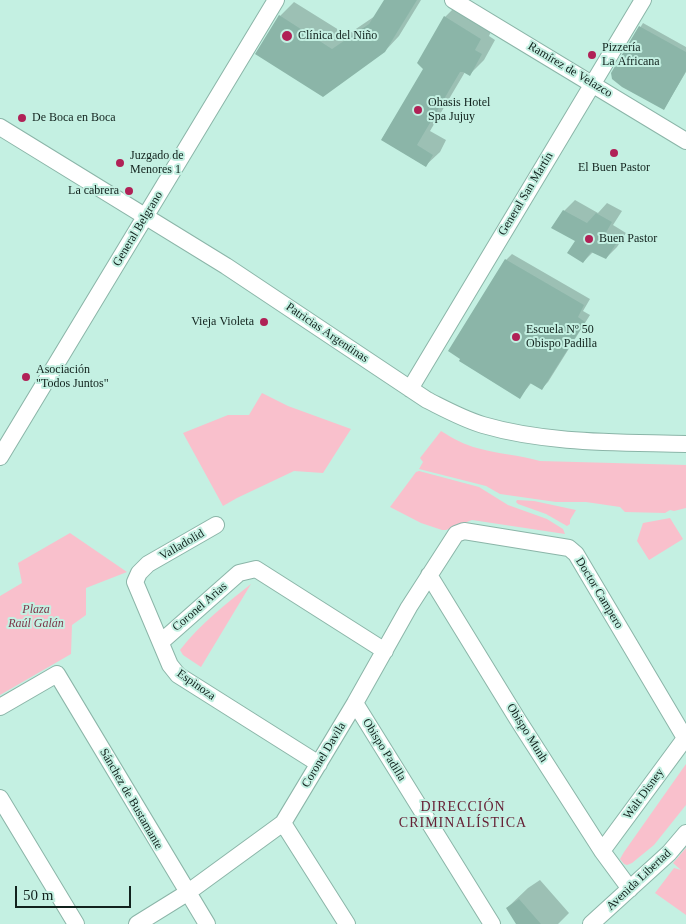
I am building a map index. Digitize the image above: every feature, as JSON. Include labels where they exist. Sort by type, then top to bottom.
[{"type":"street","name":"General Belgrano","points":[[0,457],[276,0]]},
{"type":"street","name":"Ramírez de Velazco","points":[[453,0],[686,141]]},
{"type":"street","name":"General San Martín","points":[[410,389],[642,0]]},
{"type":"street","name":"Patricias Argentinas","points":[[0,127],[226,266],[426,400],[448,411],[484,425],[543,437],[592,441],[686,444]]},
{"type":"street","name":"Valladolid","points":[[148,564],[216,525]]},
{"type":"street","name":"Doctor Campero","points":[[456,534],[464,531],[508,537],[569,548],[576,554],[686,738]]},
{"type":"street","name":"Coronel Davila","points":[[137,924],[187,893],[283,823],[429,575],[456,534]]},
{"type":"street","name":"Espinoza","points":[[148,564],[139,573],[135,582],[170,665],[178,675],[319,764]]},
{"type":"street","name":"Coronel Arias","points":[[161,642],[239,573],[256,569],[385,652]]},
{"type":"street","name":"Obispo Munh","points":[[429,575],[518,720],[602,851],[630,889]]},
{"type":"street","name":"Sánchez de Bustamante","points":[[0,707],[57,674],[207,924]]},
{"type":"street","name":"Obispo Padilla","points":[[355,703],[492,924]]},
{"type":"street","name":"Walt Disney","points":[[602,851],[686,738]]},
{"type":"street","points":[[0,798],[76,924]]},
{"type":"street","points":[[283,823],[347,924]]},
{"type":"street","name":"Avenida Libertad","points":[[591,924],[669,853],[686,834]]},
{"type":"green space","points":[[262,393],[288,406],[351,429],[323,473],[294,471],[223,506],[183,433],[228,415],[249,415]]},
{"type":"green space","points":[[441,431],[472,447],[540,461],[686,465],[686,508],[670,510],[665,513],[625,512],[620,507],[586,502],[556,502],[500,494],[486,486],[419,469],[423,462],[420,458]]},
{"type":"green space","points":[[419,471],[479,487],[508,505],[547,519],[563,529],[565,534],[472,520],[446,530],[421,523],[390,507],[416,472]]},
{"type":"green space","points":[[517,500],[534,501],[576,510],[570,520],[570,524],[567,526],[546,514],[518,504]]},
{"type":"green space","points":[[670,518],[683,539],[649,560],[637,541],[643,523]]},
{"type":"green space","name":"Plaza Raúl Galán","points":[[70,533],[127,572],[86,588],[86,615],[72,625],[71,654],[0,695],[0,596],[22,583],[18,563]]},
{"type":"green space","points":[[251,584],[201,667],[183,655],[180,650],[196,632]]},
{"type":"green space","points":[[686,764],[686,805],[654,845],[632,863],[624,864],[620,859],[624,852]]},
{"type":"green space","points":[[686,848],[686,915],[655,893],[674,868],[681,870],[673,863]]},
{"type":"building","name":"Clínica del Niño","points":[[384,0],[417,0],[385,52],[323,97],[255,54],[279,15],[332,49],[369,24]]},
{"type":"building","name":"Ohasis Hotel Spa Jujuy","points":[[444,16],[481,39],[475,50],[482,54],[470,76],[460,72],[417,145],[433,155],[426,167],[381,140],[423,69],[417,63]]},
{"type":"building","points":[[639,26],[686,52],[686,71],[664,110],[622,87],[612,79],[611,73]]},
{"type":"building","name":"Buen Pastor","points":[[563,210],[587,223],[596,213],[612,222],[604,236],[616,244],[606,259],[591,252],[583,263],[567,253],[575,241],[551,228]]},
{"type":"building","name":"Escuela Nº 50 Obispo Padilla","points":[[505,259],[584,305],[578,317],[585,322],[542,390],[530,383],[520,399],[459,361],[460,359],[448,351]]},
{"type":"building","points":[[519,899],[541,924],[516,924],[506,908]]},
{"type":"place","name":"Clínica del Niño","points":[[287,36]]},
{"type":"place","name":"Pizzería La Africana","points":[[592,55]]},
{"type":"place","name":"Ohasis Hotel Spa Jujuy","points":[[418,110]]},
{"type":"place","name":"De Boca en Boca","points":[[22,118]]},
{"type":"place","name":"El Buen Pastor","points":[[614,153]]},
{"type":"place","name":"Juzgado de Menores 1","points":[[120,163]]},
{"type":"place","name":"La cabrera","points":[[129,191]]},
{"type":"place","name":"Buen Pastor","points":[[589,239]]},
{"type":"place","name":"Vieja Violeta","points":[[264,322]]},
{"type":"place","name":"Escuela Nº 50 Obispo Padilla","points":[[516,337]]},
{"type":"place","name":"Asociación \"Todos Juntos\"","points":[[26,377]]},
{"type":"district","name":"DIRECCIÓN CRIMINALÍSTICA","points":[[463,816]]}]
